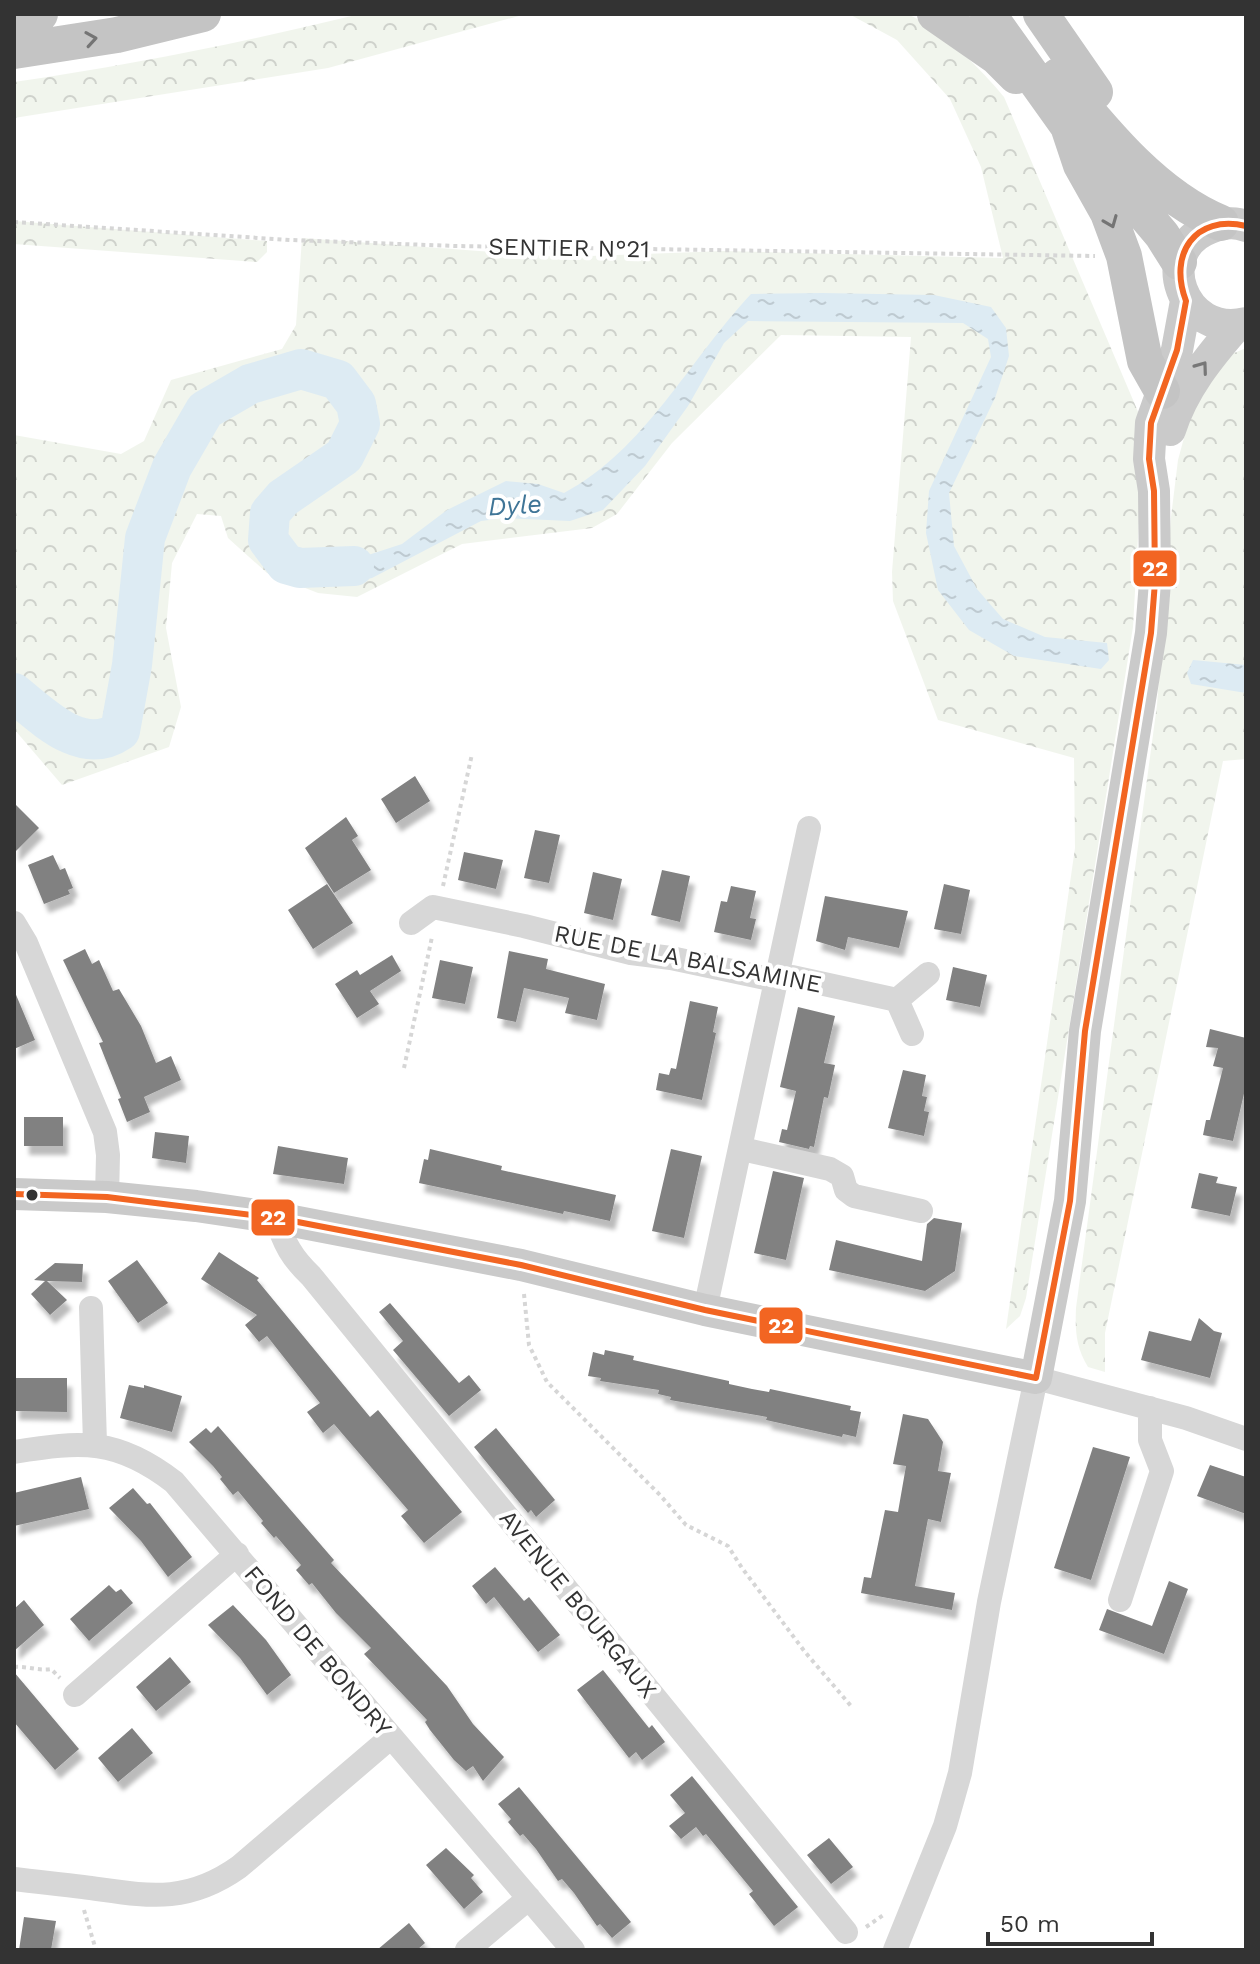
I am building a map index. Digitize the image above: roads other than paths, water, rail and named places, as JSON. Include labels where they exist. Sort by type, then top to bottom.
[{"type":"highway","points":[[14,18],[40,14]]},
{"type":"highway","points":[[14,51],[117,35],[203,14]]},
{"type":"highway","points":[[935,14],[997,57],[1068,126],[1162,235],[1179,262]]},
{"type":"highway","points":[[988,14],[1068,126],[1081,165],[1108,213],[1124,256],[1145,361],[1162,391]]},
{"type":"highway","points":[[1012,14],[1033,46],[1157,185],[1195,212],[1234,224]]},
{"type":"highway","points":[[1041,14],[1109,112],[1118,144]]},
{"type":"main road","points":[[1234,224],[1203,230],[1188,244],[1179,262],[1179,282],[1186,301],[1195,313],[1222,325],[1241,324]]},
{"type":"main road","points":[[14,1194],[107,1197],[277,1218],[521,1265],[705,1310],[1036,1378],[1070,1201],[1085,1031],[1151,633],[1155,582],[1154,491],[1149,459],[1151,423],[1177,350],[1186,301]]},
{"type":"main road","points":[[1154,491],[1182,397],[1200,370],[1241,324]]},
{"type":"street","points":[[705,1310],[809,828]]},
{"type":"street","name":"RUE DE LA BALSAMINE","points":[[411,923],[428,896],[631,953],[671,958],[775,980],[792,977],[897,1000]]},
{"type":"street","points":[[14,923],[26,943],[105,1132],[107,1197]]},
{"type":"street","points":[[912,1034],[897,1000],[928,974]]},
{"type":"street","points":[[742,1149],[830,1169],[842,1176],[846,1190],[854,1196],[921,1211]]},
{"type":"street","name":"AVENUE BOURGAUX","points":[[277,1218],[287,1248],[846,1932]]},
{"type":"street","points":[[311,1276],[309,1258],[314,1225]]},
{"type":"street","points":[[91,1308],[95,1444]]},
{"type":"street","points":[[895,1950],[945,1826],[960,1773],[989,1602],[1036,1378],[1150,1408],[1246,1439]]},
{"type":"street","points":[[1120,1600],[1162,1471],[1150,1440],[1150,1408]]},
{"type":"street","name":"FOND DE BONDRY","points":[[14,1452],[58,1445],[95,1444],[152,1464],[174,1482],[573,1950]]},
{"type":"street","points":[[75,1695],[237,1554]]},
{"type":"street","points":[[14,1879],[145,1896],[201,1888],[222,1879],[390,1738]]},
{"type":"street","points":[[467,1950],[529,1898]]},
{"type":"water","points":[[751,294],[934,295],[991,307],[1006,328],[1009,356],[995,398],[949,493],[954,546],[977,589],[1003,619],[1045,637],[1107,643],[1109,660],[1101,669],[1014,656],[969,630],[938,590],[926,533],[929,491],[991,357],[988,339],[963,323],[748,321],[724,343],[688,406],[645,466],[603,510],[570,521],[505,518],[481,521],[372,578],[335,586],[302,578],[300,568],[306,559],[356,559],[402,544],[447,510],[506,481],[538,484],[564,493],[593,475],[642,429]]},
{"type":"water","points":[[1193,660],[1246,665],[1246,693],[1191,684],[1187,673]]},
{"type":"waterway","name":"Dyle","points":[[14,693],[64,731],[78,737],[106,738],[120,731],[132,665],[145,538],[172,467],[205,410],[250,384],[301,369],[338,380],[356,404],[360,424],[344,456],[283,498],[270,513],[268,540],[286,564],[300,568],[354,566]]}]
